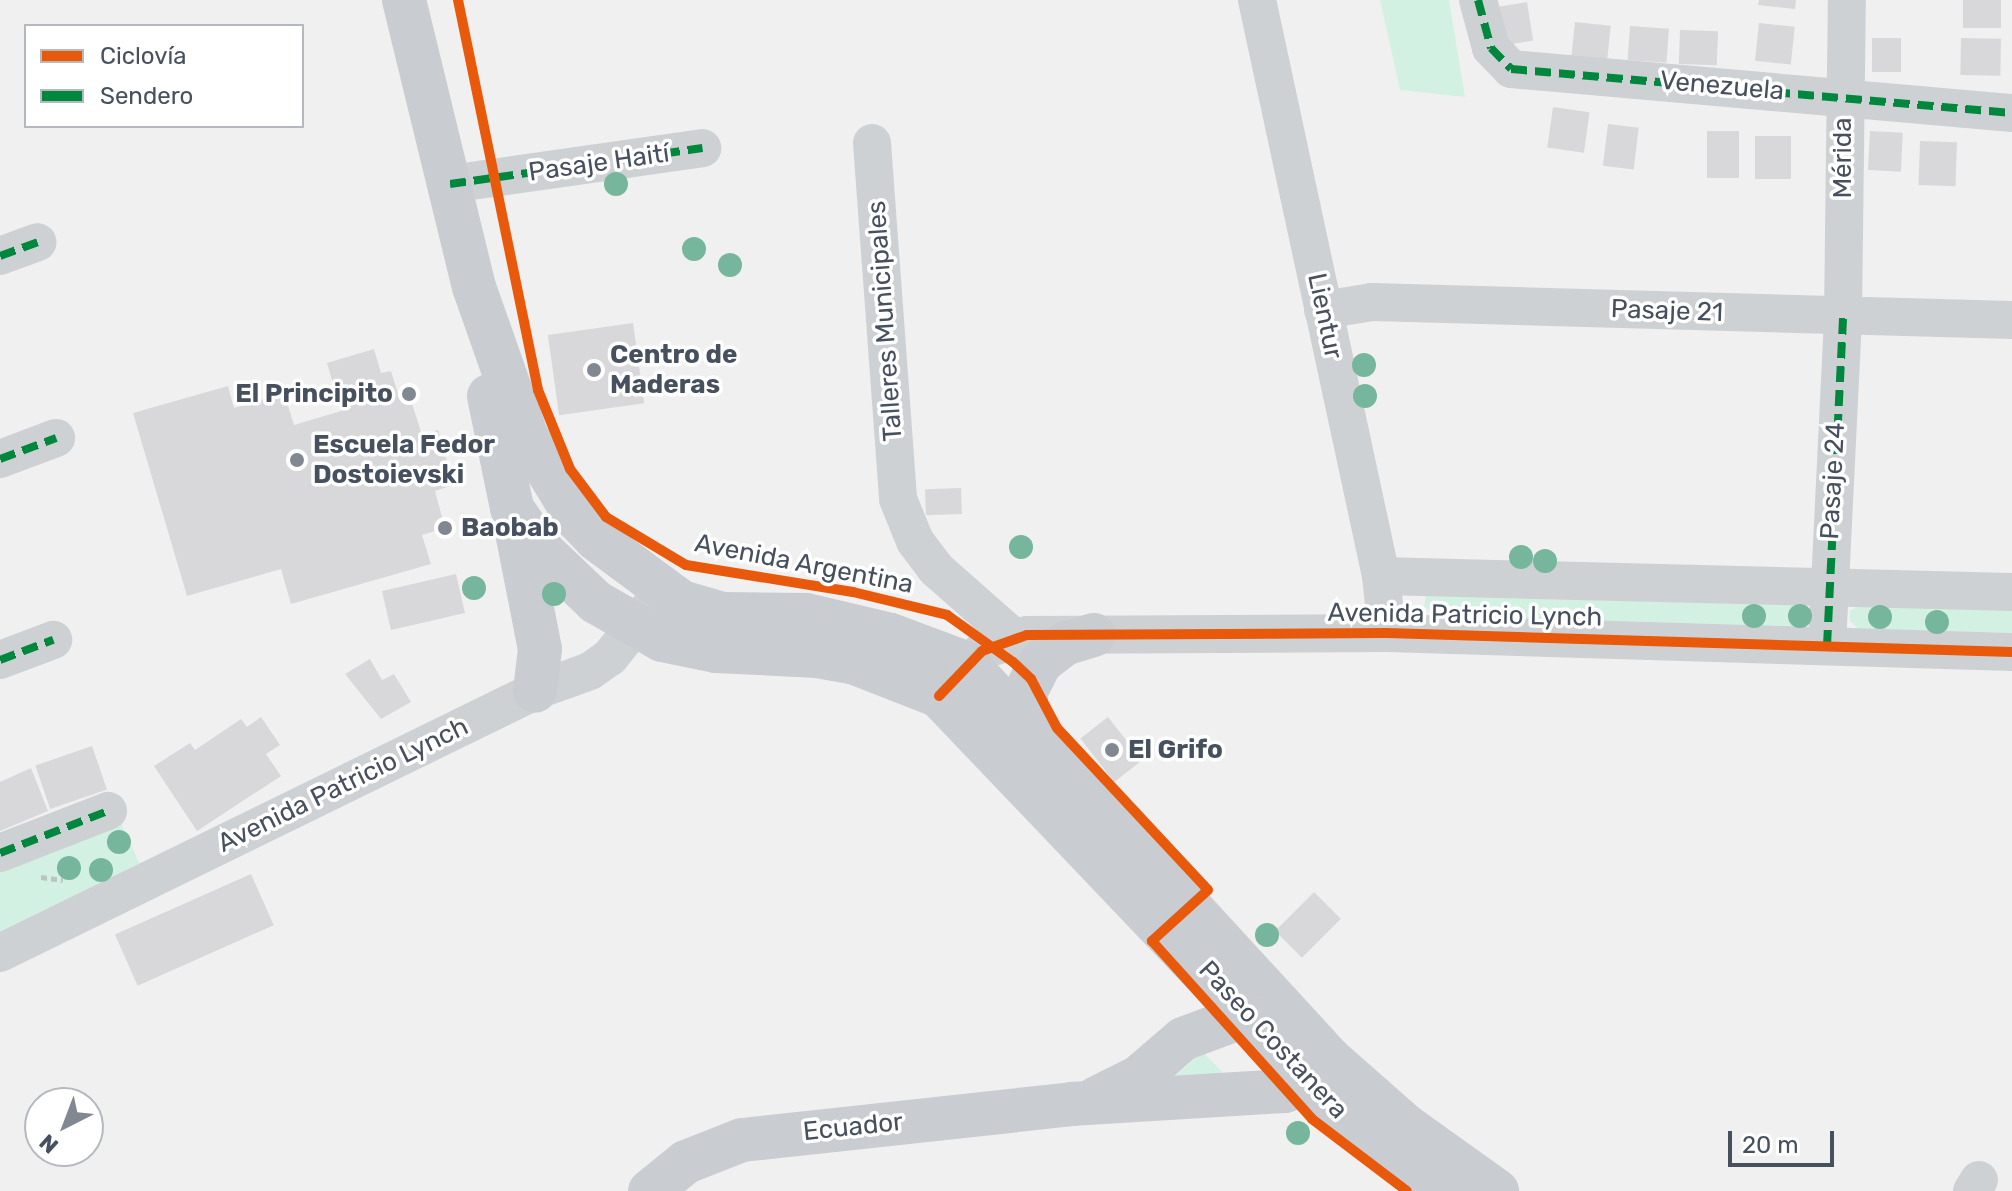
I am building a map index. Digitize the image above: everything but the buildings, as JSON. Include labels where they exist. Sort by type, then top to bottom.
[{"type":"main road","name":"Avenida Argentina","points":[[404,0],[474,287],[515,409],[556,492],[596,539],[662,590],[723,614],[806,615],[891,635],[966,663],[1292,1017]]},
{"type":"main road","name":"Avenida Argentina","points":[[474,287],[483,369],[512,508],[556,566],[596,602],[662,640],[716,651],[817,656],[855,663],[939,696],[1245,1016]]},
{"type":"main road","points":[[512,508],[540,649],[535,691]]},
{"type":"main road","points":[[1025,728],[1026,691],[1040,663],[1064,644],[1094,635]]},
{"type":"main road","points":[[1183,1039],[1196,999],[1184,952]]},
{"type":"main road","points":[[1245,1016],[1319,1071],[1406,1126],[1495,1189]]},
{"type":"main road","name":"Ecuador","points":[[1071,1104],[1115,1091],[1183,1039],[1245,1016],[1292,1017]]},
{"type":"main road","points":[[1292,1017],[1319,1071],[1441,1191]]},
{"type":"main road","name":"Ecuador","points":[[650,1191],[686,1162],[742,1140],[1071,1104],[1285,1091],[1319,1071]]},
{"type":"street","name":"Lientur","points":[[1257,0],[1381,576],[1387,633]]},
{"type":"street","name":"Venezuela","points":[[1478,0],[1491,48],[1511,69],[2012,113]]},
{"type":"street","name":"Mérida","points":[[1843,316],[1843,96],[1847,0]]},
{"type":"street","name":"Talleres Municipales","points":[[872,143],[898,499],[915,541],[936,569],[1013,637]]},
{"type":"street","name":"Pasaje Haití","points":[[450,184],[702,148]]},
{"type":"street","points":[[0,256],[38,242]]},
{"type":"street","name":"Pasaje 21","points":[[1323,310],[1372,302],[2012,320]]},
{"type":"street","name":"Pasaje 24","points":[[1827,646],[1827,587],[1843,316]]},
{"type":"street","points":[[0,459],[56,438]]},
{"type":"street","name":"Avenida Patricio Lynch","points":[[1381,576],[2012,592]]},
{"type":"street","name":"Avenida Patricio Lynch","points":[[0,953],[535,691],[590,671],[636,627],[662,590]]},
{"type":"street","name":"Avenida Patricio Lynch","points":[[939,696],[966,663],[1013,637],[1387,633],[2012,652]]},
{"type":"street","points":[[0,660],[53,640]]},
{"type":"street","points":[[12,864],[108,811]]},
{"type":"path","points":[[12,864],[71,881]]},
{"type":"green space","points":[[1380,0],[1449,0],[1465,97],[1400,90]]},
{"type":"green space","points":[[1426,596],[1797,605],[1808,611],[1808,619],[1793,628],[1437,618],[1424,606]]},
{"type":"green space","points":[[1859,605],[2012,609],[2012,633],[1858,629],[1850,621],[1850,611]]},
{"type":"green space","points":[[112,803],[142,869],[0,937],[0,847]]},
{"type":"green space","points":[[1203,1052],[1227,1077],[1160,1088]]},
{"type":"marked path","points":[[1478,0],[1491,48],[1511,69],[2012,113]]},
{"type":"marked path","points":[[450,184],[702,148]]},
{"type":"marked path","points":[[0,256],[38,242]]},
{"type":"marked path","points":[[1827,646],[1843,316]]},
{"type":"marked path","points":[[0,459],[56,438]]},
{"type":"marked path","points":[[0,660],[53,640]]},
{"type":"marked path","points":[[0,853],[108,811]]},
{"type":"cycle path","name":"Paseo Costanera","points":[[458,0],[538,390],[570,469],[606,517],[686,565],[853,592],[947,615],[1013,662],[1031,679],[1057,728],[1208,890],[1152,941],[1312,1119],[1407,1191]]},
{"type":"cycle path","points":[[939,696],[982,651],[1027,635],[1387,633],[2012,652]]},
{"type":"place","name":"Centro de Maderas","points":[[594,370]]},
{"type":"place","name":"El Principito","points":[[409,394]]},
{"type":"place","name":"Escuela Fedor Dostoievski","points":[[297,460]]},
{"type":"place","name":"Baobab","points":[[445,528]]},
{"type":"place","name":"El Grifo","points":[[1112,750]]}]
